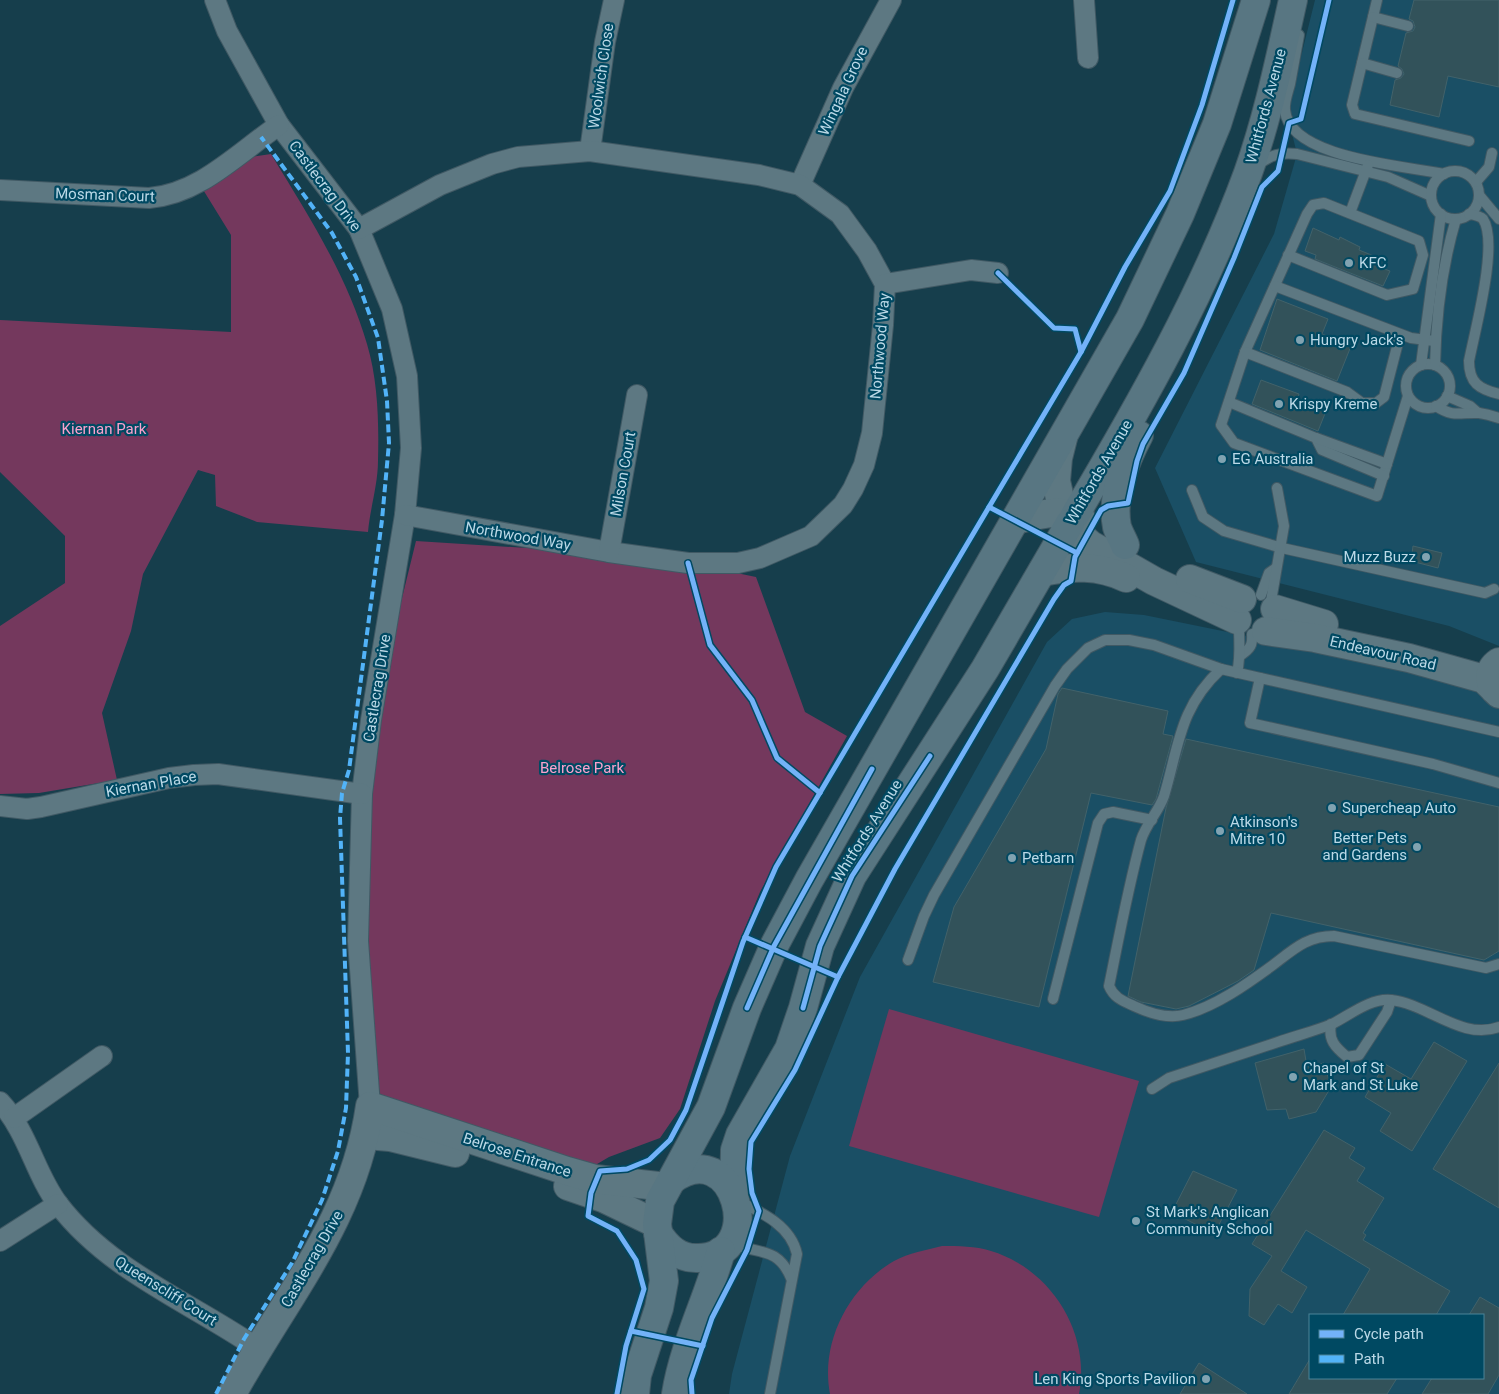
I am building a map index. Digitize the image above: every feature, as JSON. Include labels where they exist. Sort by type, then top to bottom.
[{"type":"main road","name":"Whitfords Avenue","points":[[635,1394],[637,1375],[654,1326],[664,1281],[658,1229],[660,1201],[711,1107],[747,1008],[778,939],[848,810],[1130,319],[1180,214],[1217,124],[1256,0]]},
{"type":"main road","name":"Whitfords Avenue","points":[[676,1394],[695,1321],[713,1282],[725,1247],[737,1223],[735,1150],[740,1135],[789,1049],[803,1008],[820,946],[848,884],[877,834],[985,669],[1171,344],[1220,244],[1248,172],[1274,82],[1293,0]]},
{"type":"main road","points":[[1125,545],[1117,520],[1117,504],[1124,465],[1172,368],[1171,344]]},
{"type":"main road","points":[[669,1184],[692,1171],[705,1171],[722,1179],[735,1196]]},
{"type":"main road","points":[[658,1229],[672,1250],[682,1256],[704,1258],[725,1247]]},
{"type":"street","name":"Castlecrag Drive","points":[[215,0],[227,31],[279,125],[359,229],[392,309],[407,376],[411,448],[405,515],[371,720],[362,794],[358,941],[370,1106],[366,1135],[346,1198],[321,1249],[258,1348],[232,1394]]},
{"type":"street","name":"Woolwich Close","points":[[590,152],[605,42],[614,0]]},
{"type":"street","name":"Wingala Grove","points":[[800,185],[843,88],[891,0]]},
{"type":"street","points":[[1084,0],[1088,58]]},
{"type":"street","name":"Mosman Court","points":[[0,190],[149,198],[173,195],[204,180],[279,125]]},
{"type":"street","name":"Northwood Way","points":[[359,229],[440,185],[492,164],[518,157],[590,152],[759,175],[800,185],[823,199],[844,219],[868,251],[885,284],[883,325],[872,433],[864,465],[853,490],[829,520],[811,536],[760,558],[738,563],[688,563],[609,552],[405,515]]},
{"type":"street","points":[[885,284],[971,270],[998,273]]},
{"type":"street","name":"Milson Court","points":[[609,552],[637,395]]},
{"type":"street","name":"Endeavour Road","points":[[1065,432],[1058,458],[1056,481],[1061,503],[1071,517],[1076,532],[1091,545],[1189,600],[1212,609],[1254,619],[1315,638],[1409,658],[1484,679],[1497,677]]},
{"type":"street","points":[[1015,520],[1042,514],[1071,517]]},
{"type":"street","name":"Endeavour Road","points":[[1071,517],[1125,545],[1254,619]]},
{"type":"street","points":[[1042,572],[1074,567],[1094,568],[1120,575],[1202,612],[1212,609]]},
{"type":"street","name":"Kiernan Place","points":[[0,806],[27,809],[41,807],[169,778],[218,774],[362,794]]},
{"type":"street","points":[[14,1118],[102,1056]]},
{"type":"street","name":"Queenscliff Court","points":[[0,1102],[14,1118],[58,1204],[89,1237],[117,1261],[258,1348]]},
{"type":"street","name":"Belrose Entrance","points":[[370,1106],[482,1144],[595,1179],[669,1184]]},
{"type":"street","name":"Belrose Entrance","points":[[366,1135],[426,1145],[508,1167],[591,1194],[658,1229]]},
{"type":"street","points":[[0,1241],[58,1204]]},
{"type":"lane","points":[[1377,0],[1352,105],[1355,114],[1469,141]]},
{"type":"lane","points":[[1373,17],[1408,26]]},
{"type":"lane","points":[[1300,28],[1284,109],[1297,133],[1321,147],[1431,196]]},
{"type":"lane","points":[[1362,63],[1397,73]]},
{"type":"lane","points":[[1248,172],[1267,158],[1284,152],[1367,166],[1444,174],[1455,171],[1461,172],[1476,182],[1479,195],[1499,219]]},
{"type":"lane","points":[[1476,182],[1489,167],[1492,153]]},
{"type":"lane","points":[[1350,213],[1367,166]]},
{"type":"lane","points":[[1444,174],[1434,183],[1431,196],[1433,203],[1441,214],[1456,219],[1469,214],[1476,206],[1479,195]]},
{"type":"lane","points":[[1288,255],[1387,295],[1413,289],[1422,255],[1419,241],[1324,203],[1314,205],[1307,214],[1288,255],[1245,352],[1221,425],[1234,443],[1377,496],[1404,410],[1411,399]]},
{"type":"lane","points":[[1421,365],[1441,214]]},
{"type":"lane","points":[[1469,214],[1481,217],[1488,224],[1494,249]]},
{"type":"lane","points":[[1435,365],[1434,341],[1449,242],[1456,219]]},
{"type":"lane","points":[[1499,239],[1494,249],[1490,277],[1469,360],[1469,374],[1476,383],[1486,391],[1499,394]]},
{"type":"lane","points":[[1275,286],[1400,334],[1424,341],[1434,341]]},
{"type":"lane","points":[[1245,352],[1347,392],[1362,404],[1369,404],[1384,397],[1400,334]]},
{"type":"lane","points":[[1421,365],[1435,365],[1441,368],[1448,378],[1449,390],[1447,396],[1436,406],[1424,407],[1411,399],[1406,384],[1407,377],[1421,365]]},
{"type":"lane","points":[[1447,396],[1470,406],[1478,413]]},
{"type":"lane","points":[[1229,402],[1316,438],[1387,464]]},
{"type":"lane","points":[[1436,406],[1445,412],[1464,415],[1478,413],[1499,418]]},
{"type":"lane","points":[[1316,438],[1322,450],[1384,476]]},
{"type":"lane","points":[[1238,672],[1268,573],[1276,568],[1282,548],[1284,526],[1278,488]]},
{"type":"lane","points":[[1192,490],[1204,517],[1211,524],[1224,531],[1282,548],[1485,593],[1494,589]]},
{"type":"lane","points":[[908,960],[934,895],[1055,686],[1067,669],[1088,648],[1105,640],[1129,640],[1154,645],[1221,669],[1499,732]]},
{"type":"lane","points":[[1221,669],[1211,678],[1180,729],[1163,796],[1142,838],[1109,986],[1112,994],[1120,1000],[1142,1010],[1162,1016],[1182,1015],[1224,996],[1260,975],[1305,942],[1318,936],[1334,936],[1486,968],[1499,964]]},
{"type":"lane","points":[[1260,678],[1250,723],[1424,762],[1499,783]]},
{"type":"lane","points":[[1053,999],[1098,823],[1104,814],[1113,812],[1152,820]]},
{"type":"lane","points":[[1152,1089],[1169,1078],[1331,1024],[1360,1008],[1382,1000],[1390,1000],[1420,1008],[1449,1022],[1481,1032],[1499,1027]]},
{"type":"lane","points":[[1331,1024],[1329,1033],[1334,1046],[1347,1057],[1359,1055],[1387,1012],[1390,1000]]},
{"type":"lane","points":[[735,1196],[774,1221],[795,1242],[798,1254],[791,1278],[770,1394]]},
{"type":"lane","points":[[725,1247],[762,1250],[772,1254],[786,1266],[791,1278]]},
{"type":"shaded area","points":[[1315,0],[1499,0],[1499,646],[1449,626],[1196,562],[1155,468],[1274,234],[1297,154],[1287,113]]},
{"type":"shaded area","points":[[1105,612],[1144,615],[1487,688],[1499,693],[1499,1394],[729,1394],[732,1374],[790,1156],[860,977],[1047,642],[1072,619]]},
{"type":"green space","name":"Kiernan Park","points":[[271,154],[338,270],[359,319],[371,358],[378,417],[378,470],[368,532],[257,522],[216,506],[215,475],[198,470],[143,574],[131,631],[102,713],[117,780],[39,793],[0,794],[0,626],[65,583],[65,536],[0,472],[0,320],[231,332],[231,235],[202,188],[251,157]]},
{"type":"green space","name":"Belrose Park","points":[[416,541],[623,554],[688,563],[756,577],[805,712],[847,736],[760,892],[715,1001],[680,1109],[660,1138],[609,1157],[587,1170],[380,1096],[359,950],[354,794]]},
{"type":"green space","points":[[889,1009],[1139,1081],[1099,1217],[849,1146]]},
{"type":"green space","points":[[942,1246],[973,1247],[991,1251],[1012,1260],[1032,1272],[1048,1288],[1062,1306],[1079,1348],[1081,1371],[1079,1394],[830,1394],[829,1355],[841,1318],[851,1301],[864,1285],[894,1261]]},
{"type":"building","points":[[1414,0],[1499,0],[1499,87],[1448,76],[1439,117],[1390,105],[1395,80],[1401,78],[1404,74],[1398,66],[1406,33],[1413,31],[1415,27],[1413,21],[1409,19]]},
{"type":"building","name":"KFC","points":[[1313,228],[1339,240],[1340,237],[1360,247],[1359,250],[1379,258],[1376,266],[1390,271],[1383,286],[1315,259],[1316,255],[1305,251]]},
{"type":"building","name":"Hungry Jack's","points":[[1277,299],[1328,319],[1322,334],[1351,346],[1337,381],[1260,350]]},
{"type":"building","name":"Krispy Kreme","points":[[1261,380],[1299,394],[1297,400],[1326,411],[1318,431],[1252,404]]},
{"type":"building","name":"Muzz Buzz","points":[[1413,546],[1442,553],[1438,568],[1411,561]]},
{"type":"building","points":[[1062,688],[1168,711],[1163,734],[1173,736],[1156,799],[1152,805],[1091,793],[1039,1007],[933,982],[954,907],[1046,749],[1058,694]]},
{"type":"building","points":[[1186,739],[1499,807],[1499,951],[1484,960],[1271,913],[1254,970],[1238,981],[1189,1006],[1176,1009],[1141,1002],[1128,996],[1166,808]]},
{"type":"building","points":[[1434,1042],[1467,1061],[1412,1151],[1380,1131],[1391,1113],[1365,1097],[1385,1064],[1411,1079]]},
{"type":"building","name":"Chapel of St Mark and St Luke","points":[[1304,1049],[1307,1067],[1324,1063],[1331,1087],[1316,1112],[1289,1119],[1286,1109],[1267,1110],[1255,1063]]},
{"type":"building","points":[[1499,1063],[1499,1208],[1433,1169]]},
{"type":"building","points":[[1324,1130],[1355,1148],[1349,1158],[1365,1168],[1357,1181],[1384,1198],[1363,1233],[1366,1235],[1363,1240],[1450,1291],[1437,1314],[1344,1314],[1370,1269],[1306,1230],[1281,1271],[1307,1287],[1292,1313],[1278,1304],[1264,1325],[1249,1316],[1250,1289],[1272,1256],[1252,1244]]},
{"type":"building","points":[[1193,1171],[1237,1190],[1214,1234],[1172,1212]]},
{"type":"building","points":[[1480,1297],[1499,1308],[1499,1375],[1488,1394],[1422,1394],[1431,1379],[1484,1379],[1484,1314],[1470,1314]]},
{"type":"building","points":[[1309,1361],[1309,1379],[1396,1379],[1387,1394],[1289,1394]]},
{"type":"building","name":"Len King Sports Pavilion","points":[[1199,1363],[1247,1394],[1180,1394]]},
{"type":"marked path","points":[[216,1394],[244,1339],[292,1263],[322,1200],[338,1151],[346,1108],[348,1053],[340,818],[342,793],[349,770],[382,520],[389,443],[387,401],[378,338],[356,277],[332,233],[261,137]]},
{"type":"cycle path","points":[[989,507],[1081,352],[1125,267],[1170,191],[1202,105],[1233,0]]},
{"type":"cycle path","points":[[692,1394],[691,1380],[712,1318],[747,1250],[759,1211],[752,1193],[749,1169],[751,1142],[795,1070],[838,977],[895,869],[1054,599],[1064,585],[1071,581],[1075,557],[1101,510],[1108,506],[1128,503],[1137,461],[1143,444],[1184,373],[1234,258],[1262,187],[1278,171],[1289,123],[1301,119],[1329,0]]},
{"type":"cycle path","points":[[998,273],[1054,328],[1075,329],[1081,352]]},
{"type":"cycle path","points":[[617,1394],[626,1346],[644,1289],[636,1260],[617,1231],[588,1216],[591,1193],[600,1171],[627,1169],[649,1160],[670,1140],[686,1110],[743,942],[776,867],[989,507],[1077,553]]},
{"type":"cycle path","points":[[688,563],[710,645],[752,700],[777,758],[820,793]]},
{"type":"cycle path","points":[[803,1008],[820,946],[852,876],[930,756]]},
{"type":"cycle path","points":[[747,1008],[774,946],[872,769]]},
{"type":"cycle path","points":[[745,937],[838,977]]},
{"type":"cycle path","points":[[631,1331],[703,1346]]},
{"type":"place","name":"KFC","points":[[1349,263]]},
{"type":"place","name":"Hungry Jack's","points":[[1300,340]]},
{"type":"place","name":"Krispy Kreme","points":[[1279,404]]},
{"type":"place","name":"EG Australia","points":[[1222,459]]},
{"type":"place","name":"Muzz Buzz","points":[[1426,557]]},
{"type":"place","name":"Supercheap Auto","points":[[1332,808]]},
{"type":"place","name":"Atkinson's Mitre 10","points":[[1220,831]]},
{"type":"place","name":"Better Pets and Gardens","points":[[1417,847]]},
{"type":"place","name":"Petbarn","points":[[1012,858]]},
{"type":"place","name":"Chapel of St Mark and St Luke","points":[[1293,1077]]},
{"type":"place","name":"St Mark's Anglican Community School","points":[[1136,1221]]},
{"type":"place","name":"Len King Sports Pavilion","points":[[1206,1379]]}]
